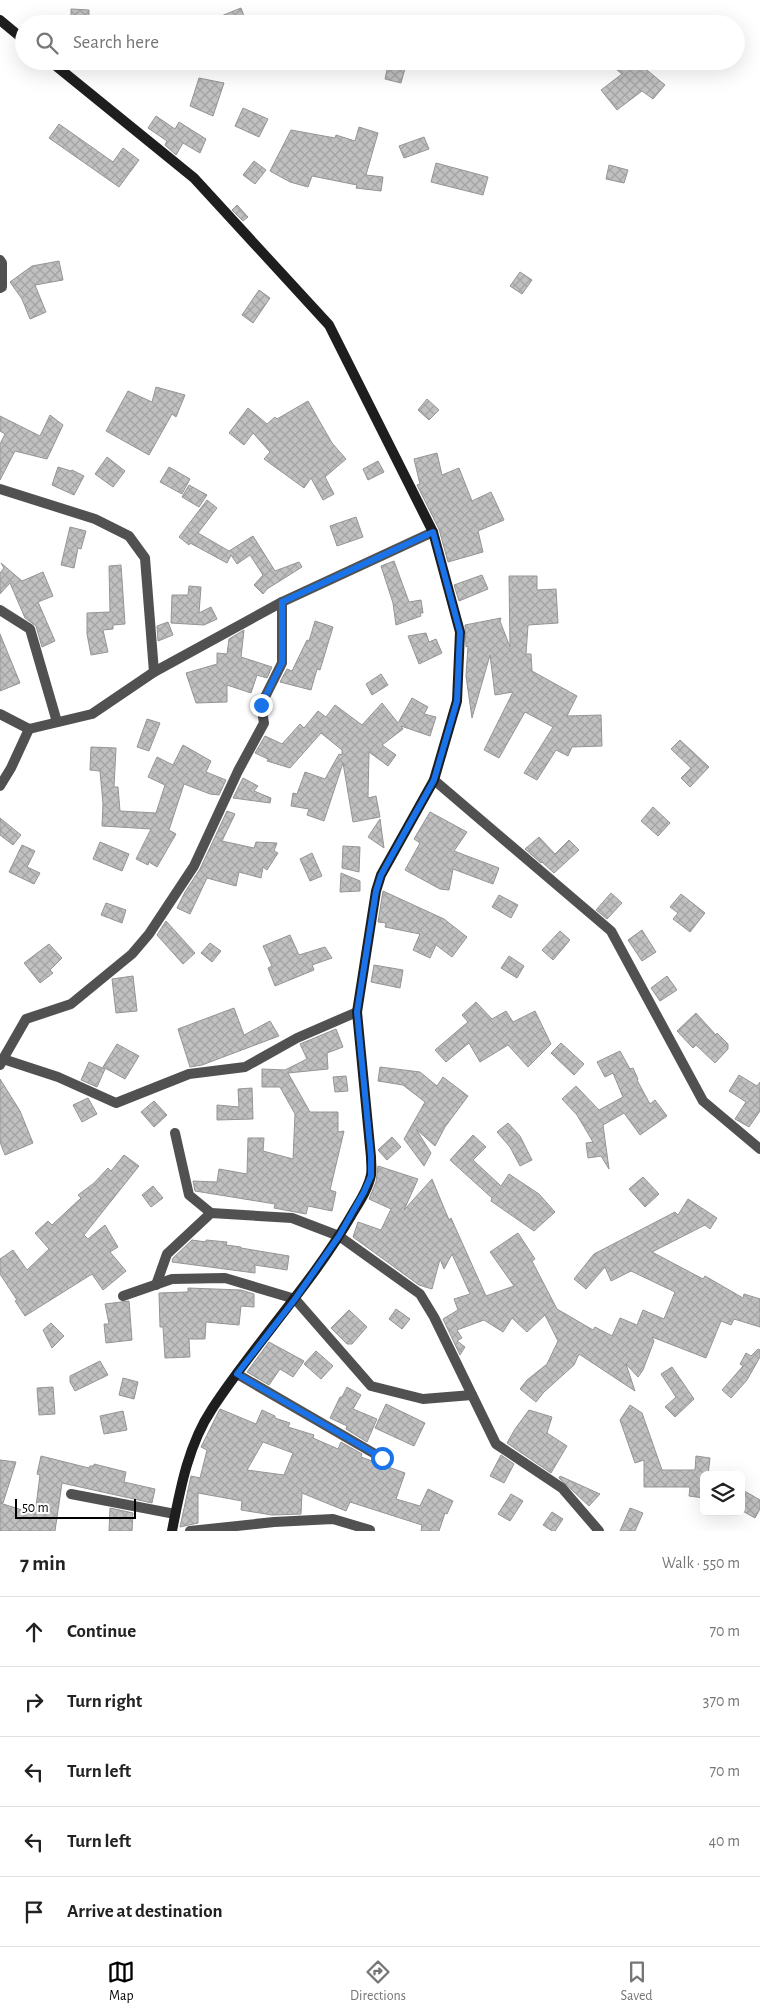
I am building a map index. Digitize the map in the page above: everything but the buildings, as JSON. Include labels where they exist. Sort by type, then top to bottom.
[{"type":"main road","points":[[0,20],[15,32]]},
{"type":"main road","points":[[61,70],[194,178],[329,325],[433,532],[460,632],[457,701],[434,780],[381,875],[376,891],[357,1012],[371,1156],[371,1176],[339,1236],[295,1299],[210,1411],[196,1440],[180,1490],[172,1531]]},
{"type":"street","points":[[0,260],[2,263],[2,287],[0,288]]},
{"type":"street","points":[[0,490],[95,519],[129,536],[145,558],[154,672]]},
{"type":"street","points":[[0,714],[29,729],[92,714],[154,672],[282,602],[433,532]]},
{"type":"street","points":[[282,602],[282,663],[261,705],[264,723],[238,771],[194,866],[149,934],[132,954],[71,1004],[26,1019],[1,1062],[58,1077],[116,1103],[189,1074],[245,1067],[297,1038],[357,1012]]},
{"type":"street","points":[[0,610],[30,629],[57,722]]},
{"type":"street","points":[[0,786],[29,729]]},
{"type":"street","points":[[434,780],[611,931],[703,1101],[760,1149]]},
{"type":"street","points":[[175,1133],[189,1195],[211,1213],[292,1218],[339,1236],[420,1294],[434,1317],[496,1444],[562,1488],[599,1531]]},
{"type":"street","points":[[156,1285],[167,1254],[211,1213]]},
{"type":"street","points":[[123,1296],[172,1280],[225,1278],[295,1299],[371,1386],[423,1399],[472,1395]]},
{"type":"street","points":[[237,1374],[382,1458]]},
{"type":"street","points":[[71,1494],[175,1514]]},
{"type":"street","points":[[190,1531],[333,1518],[370,1530]]},
{"type":"route","points":[[261,705],[282,663],[282,602],[433,532],[460,632],[457,701],[434,780],[381,875],[376,891],[357,1012],[371,1156],[371,1176],[339,1236],[295,1299],[237,1374],[382,1458]]}]
